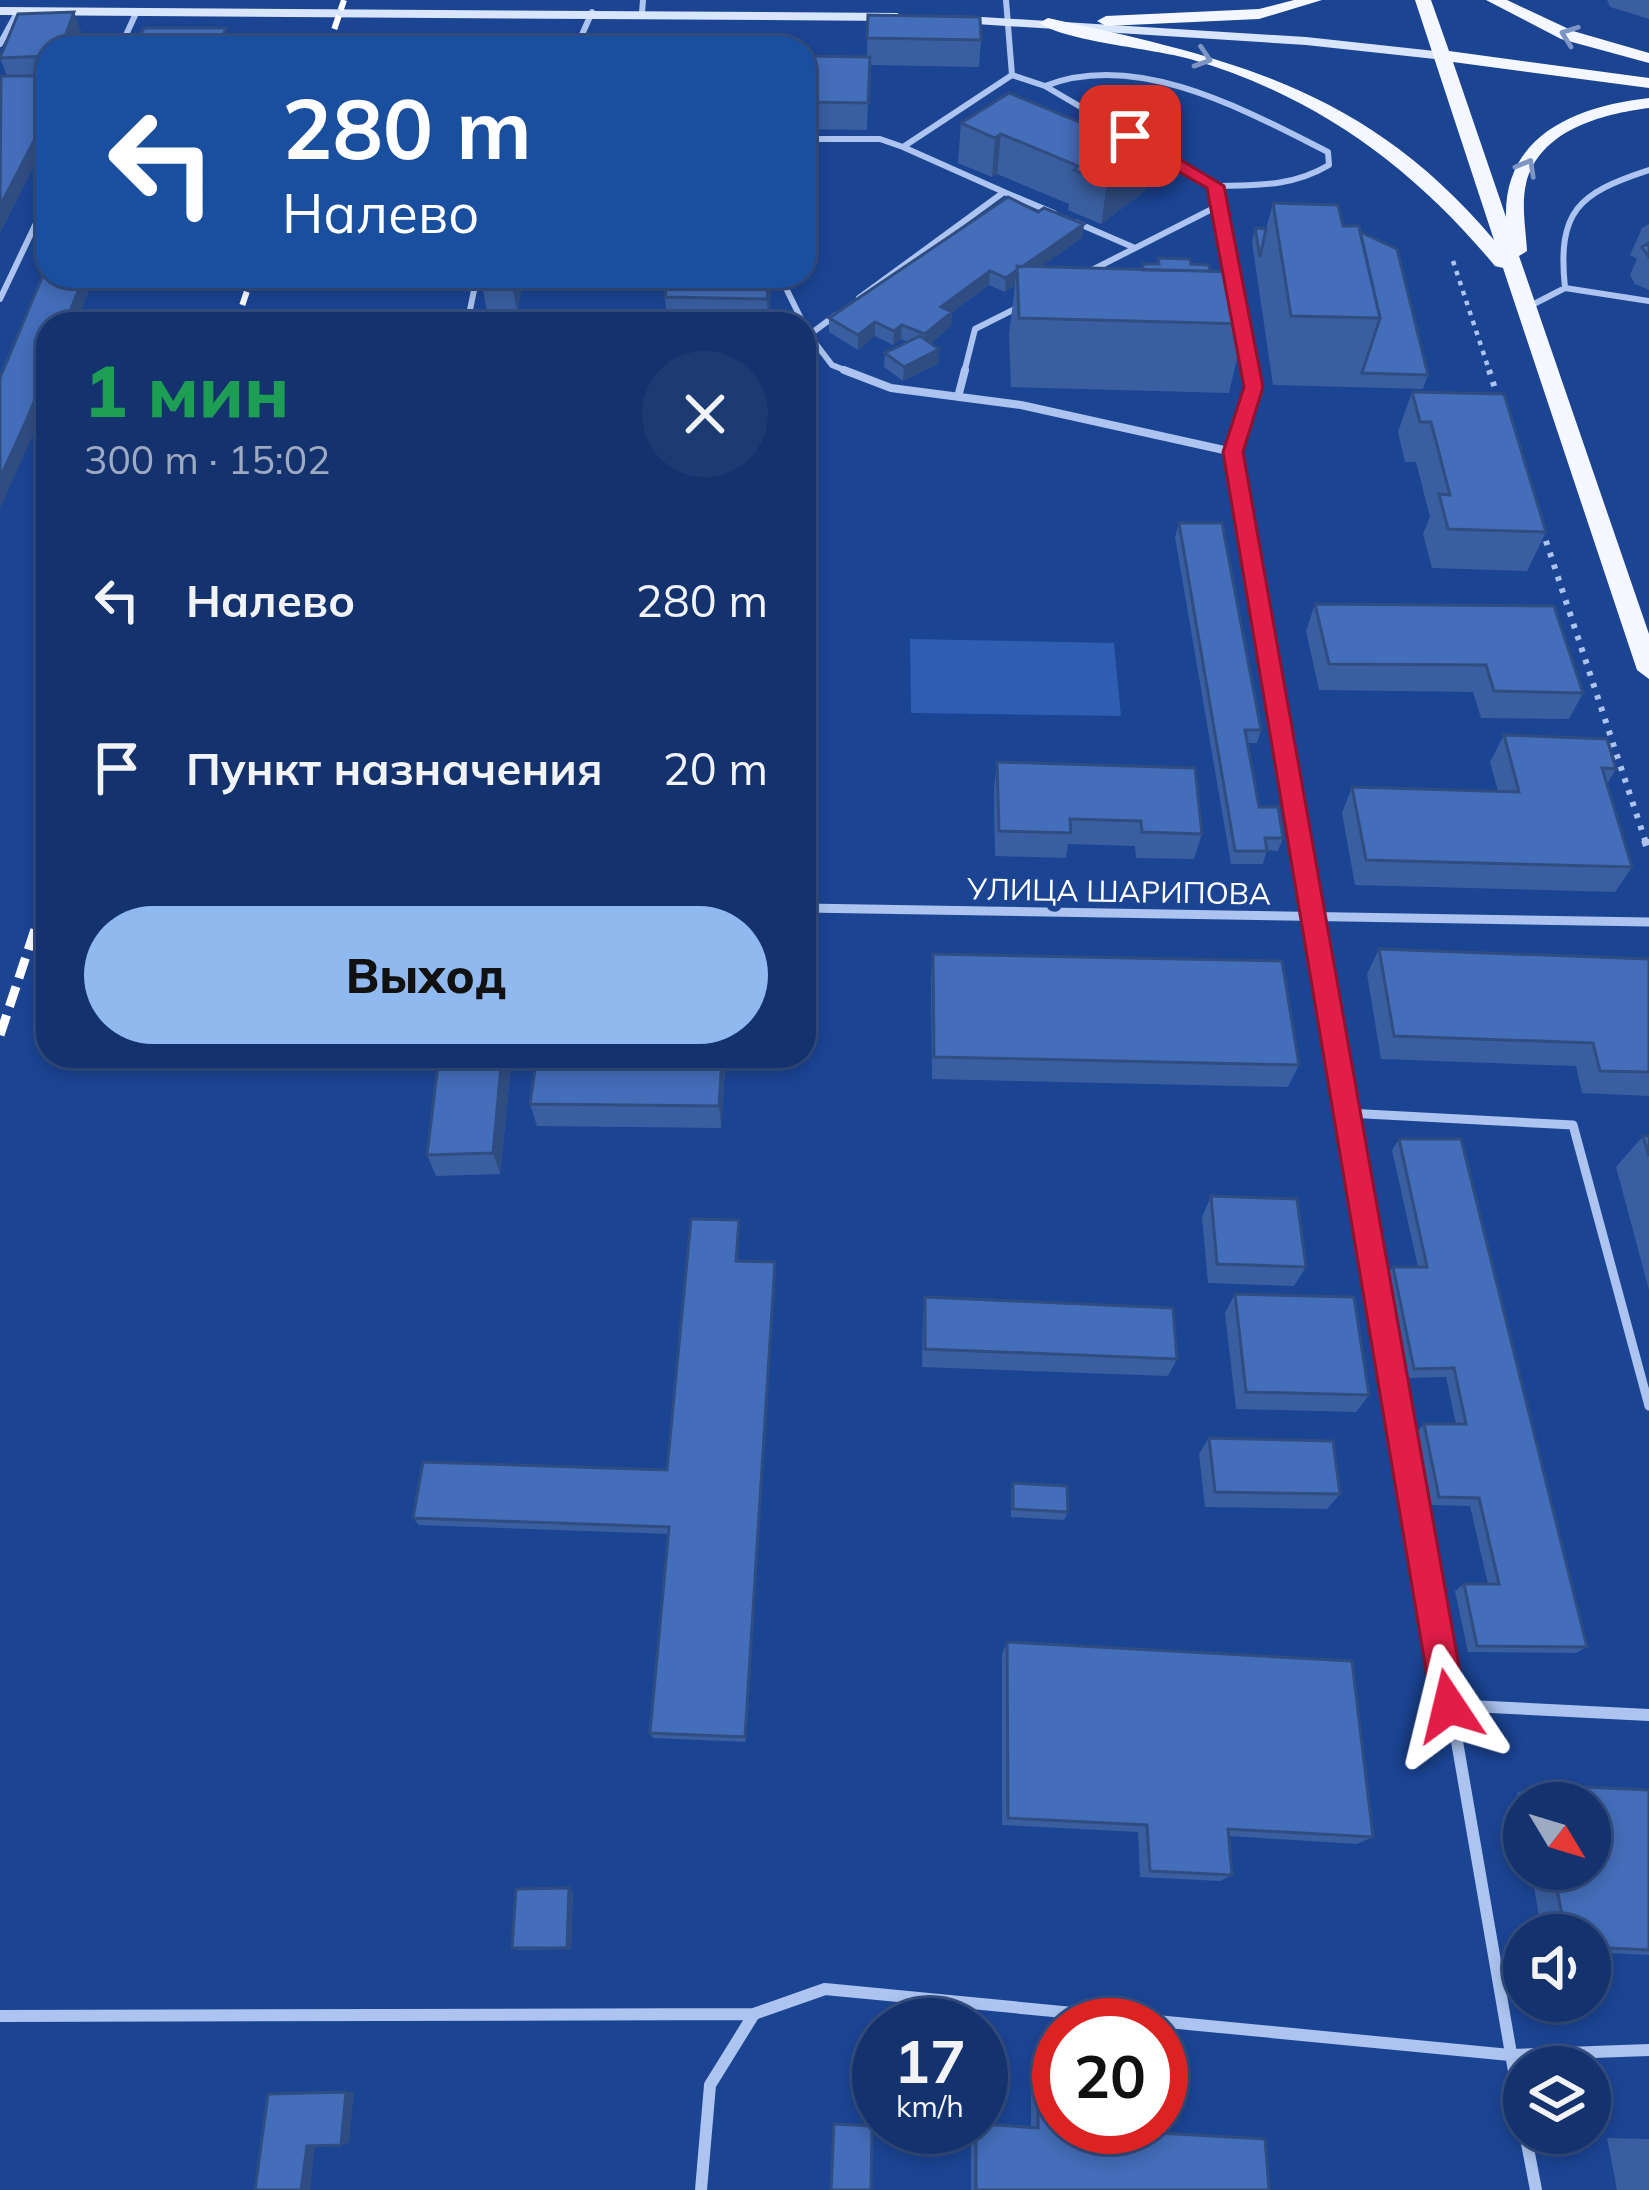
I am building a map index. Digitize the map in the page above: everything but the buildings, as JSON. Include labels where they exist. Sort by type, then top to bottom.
[{"type":"main road","points":[[1048,23],[1259,14],[1314,0]]},
{"type":"main road","points":[[1423,0],[1649,670]]},
{"type":"main road","points":[[1494,0],[1568,35],[1649,58]]},
{"type":"main road","points":[[0,11],[196,6],[592,12],[643,6],[921,18]]},
{"type":"main road","points":[[943,19],[1048,23],[1444,56],[1649,83]]},
{"type":"main road","points":[[1048,23],[1194,55],[1324,106],[1451,201],[1474,223],[1516,281]]},
{"type":"main road","points":[[1516,281],[1517,183],[1531,154],[1563,128],[1604,107],[1649,103]]},
{"type":"lane","points":[[1006,0],[1012,76]]},
{"type":"lane","points":[[0,44],[19,11]]},
{"type":"lane","points":[[126,36],[137,11]]},
{"type":"lane","points":[[581,36],[592,12]]},
{"type":"lane","points":[[903,147],[1012,76],[1045,86],[1215,186],[1305,179],[1329,165],[1328,152],[1276,125],[1206,98],[1115,73],[1086,71],[1045,86]]},
{"type":"lane","points":[[816,139],[880,139],[1135,248]]},
{"type":"lane","points":[[1565,288],[1559,243],[1565,218],[1586,200],[1649,170]]},
{"type":"lane","points":[[1215,186],[1234,297]]},
{"type":"lane","points":[[816,330],[1004,192]]},
{"type":"lane","points":[[1075,278],[1216,207]]},
{"type":"lane","points":[[0,299],[36,223]]},
{"type":"lane","points":[[1524,308],[1565,288],[1649,301]]},
{"type":"lane","points":[[958,397],[975,329],[1035,299]]},
{"type":"lane","points":[[1239,320],[1253,387],[1233,452],[1508,2046]]},
{"type":"lane","points":[[816,344],[832,365],[891,388],[1021,405],[1233,452]]},
{"type":"lane","name":"УЛИЦА ШАРИПОВА","points":[[816,908],[1649,922]]},
{"type":"lane","points":[[1347,1113],[1573,1125],[1649,1406]]},
{"type":"lane","points":[[1449,1706],[1649,1714]]},
{"type":"lane","points":[[0,2016],[754,2014],[825,1989],[1503,2054]]},
{"type":"lane","points":[[701,2190],[710,2085],[754,2014]]},
{"type":"lane","points":[[1611,2051],[1649,2050]]},
{"type":"lane","points":[[1529,2154],[1536,2190]]},
{"type":"path","points":[[1444,246],[1506,420]]},
{"type":"path","points":[[1536,511],[1649,852]]},
{"type":"shaded area","points":[[910,639],[1114,643],[1121,716],[911,713]]},
{"type":"railway","points":[[332,36],[344,0]]},
{"type":"railway","points":[[240,312],[248,288]]},
{"type":"railway","points":[[0,1035],[36,926]]},
{"type":"route","points":[[1130,136],[1215,186],[1253,387],[1233,452],[1449,1706]]}]
